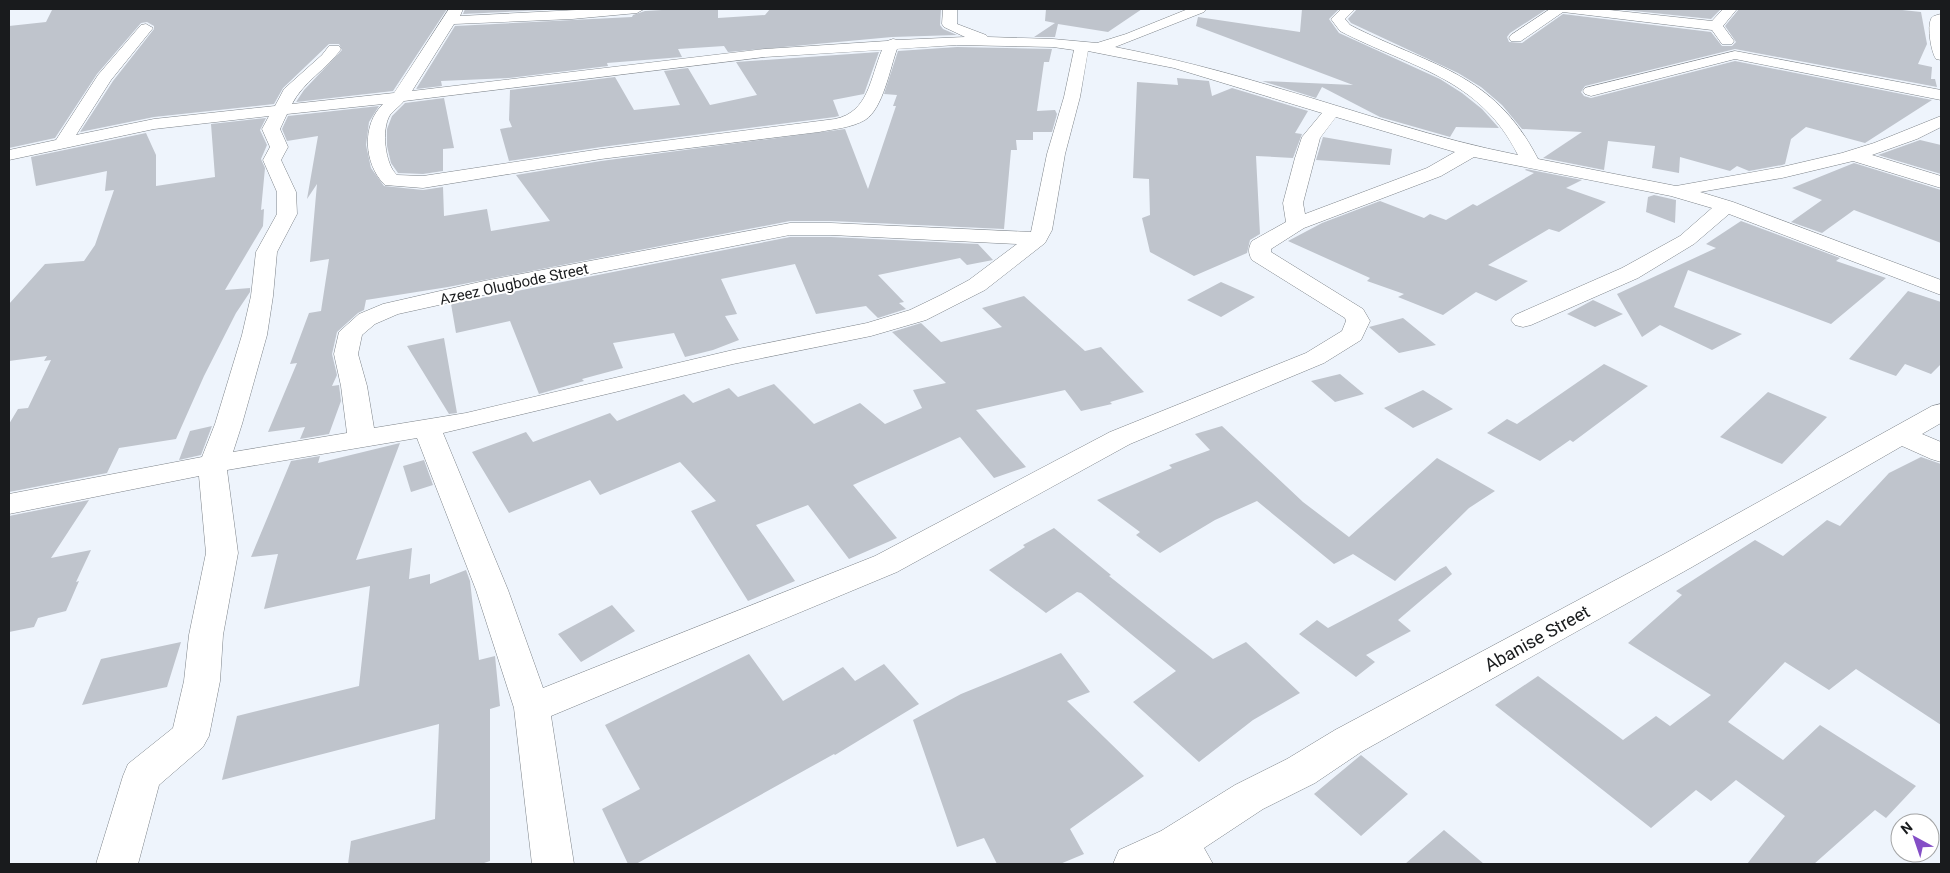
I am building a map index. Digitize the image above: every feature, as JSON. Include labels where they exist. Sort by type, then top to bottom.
[{"type":"street","points":[[636,9],[572,15],[454,14],[399,98],[381,116],[376,140],[381,165],[388,178],[400,183],[423,182],[601,154],[811,128],[848,121],[862,114],[865,110],[877,83],[886,55],[893,44]]},
{"type":"street","points":[[950,9],[949,24],[952,27],[987,40]]},
{"type":"street","points":[[1099,48],[1199,9]]},
{"type":"street","points":[[1348,9],[1338,19],[1345,28],[1431,67],[1465,85],[1494,106],[1522,144],[1530,161]]},
{"type":"street","points":[[1516,38],[1560,9]]},
{"type":"street","points":[[1566,9],[1716,26],[1734,50],[1735,55]]},
{"type":"street","points":[[1716,26],[1730,9]]},
{"type":"street","points":[[1940,49],[1937,20],[1941,18]]},
{"type":"street","points":[[62,144],[104,78],[146,28]]},
{"type":"street","points":[[9,155],[154,124],[280,112],[765,53],[893,44],[987,40],[1082,45],[1177,64],[1275,92],[1332,112],[1471,151],[1674,190],[1726,206],[1941,288]]},
{"type":"street","points":[[9,504],[212,464],[427,427],[524,408],[733,357],[871,329],[918,315],[977,285],[1038,239],[1042,230],[1056,154],[1072,97],[1082,45]]},
{"type":"street","points":[[117,864],[142,776],[190,736],[202,681],[206,635],[222,553],[212,464],[218,455],[230,421],[254,340],[262,294],[265,258],[270,242],[287,214],[287,196],[284,182],[272,160],[279,147],[271,129],[290,92],[327,58],[334,49]]},
{"type":"street","points":[[1591,91],[1735,55],[1941,95]]},
{"type":"street","points":[[1297,224],[1293,203],[1304,158],[1311,137],[1332,112]]},
{"type":"street","points":[[1674,190],[1766,177],[1852,155],[1910,137],[1941,121]]},
{"type":"street","points":[[532,708],[886,564],[1120,438],[1315,358],[1352,335],[1358,321],[1355,314],[1260,255],[1260,246],[1297,224],[1434,172],[1471,151]]},
{"type":"street","points":[[1852,155],[1941,182]]},
{"type":"street","points":[[1523,320],[1630,274],[1687,240],[1726,206]]},
{"type":"street","name":"Azeez Olugbode Street","points":[[362,438],[354,386],[346,354],[351,332],[367,319],[390,309],[484,288],[790,229],[831,229],[1038,239]]},
{"type":"street","name":"Abanise Street","points":[[1134,864],[1184,854],[1249,797],[1301,771],[1348,741],[1681,559],[1941,412]]},
{"type":"street","points":[[427,427],[492,590],[532,708],[553,864]]},
{"type":"street","points":[[1902,435],[1941,453]]},
{"type":"building","points":[[447,9],[393,91],[296,102],[304,90],[342,50],[339,44],[329,44],[283,88],[274,104],[154,117],[80,132],[113,81],[154,29],[154,26],[147,22],[141,23],[97,74],[55,138],[9,148],[9,26],[46,22],[52,10]]},
{"type":"building","points":[[465,9],[564,9],[463,14]]},
{"type":"building","points":[[718,9],[718,18],[765,15],[770,9],[941,9],[940,25],[943,29],[957,35],[892,37],[728,52],[724,46],[678,49],[682,57],[607,63],[608,66],[509,78],[441,81],[442,86],[416,89],[455,26],[632,17],[645,11]]},
{"type":"building","points":[[1046,9],[1142,9],[1108,32],[1058,24],[1055,37],[1034,37],[1055,23],[1045,21]]},
{"type":"building","points":[[1302,9],[1339,9],[1329,19],[1339,33],[1440,79],[1482,109],[1499,128],[1456,127],[1450,137],[1380,117],[1322,87],[1316,98],[1262,81],[1353,85],[1196,26],[1198,17],[1300,32]]},
{"type":"building","points":[[1357,9],[1547,9],[1510,33],[1507,37],[1509,42],[1522,43],[1563,14],[1711,32],[1722,46],[1732,46],[1736,42],[1725,26],[1739,9],[1893,9],[1921,12],[1927,44],[1918,64],[1932,67],[1931,79],[1935,79],[1937,87],[1735,49],[1585,86],[1581,92],[1584,96],[1591,98],[1735,61],[1932,100],[1865,143],[1806,127],[1791,139],[1785,164],[1782,165],[1749,171],[1737,166],[1730,171],[1680,157],[1679,173],[1652,168],[1655,146],[1608,141],[1604,170],[1543,158],[1582,132],[1522,129],[1502,105],[1481,87],[1458,73],[1351,23],[1348,19]]},
{"type":"building","points":[[1615,9],[1721,9],[1711,19]]},
{"type":"building","points":[[957,47],[1052,49],[1049,62],[1044,62],[1037,111],[1055,110],[1057,114],[1052,132],[1033,132],[1033,140],[1016,140],[1017,150],[1011,150],[1004,229],[831,221],[790,221],[448,287],[366,300],[364,310],[337,332],[332,354],[337,375],[332,386],[339,385],[341,401],[329,434],[300,439],[305,427],[268,432],[297,363],[290,364],[309,313],[321,311],[329,259],[310,262],[317,184],[307,199],[318,136],[287,141],[282,129],[288,116],[379,106],[369,122],[366,145],[371,168],[384,186],[423,190],[443,187],[444,216],[487,209],[491,231],[550,221],[516,175],[601,161],[845,129],[868,189],[896,106],[893,106],[897,95],[884,94],[898,51]]},
{"type":"building","points":[[879,52],[864,94],[833,100],[839,116],[835,117],[601,147],[509,161],[500,129],[512,127],[509,120],[510,90],[615,77],[634,110],[680,105],[664,71],[688,68],[710,105],[757,95],[736,62]]},
{"type":"building","points":[[1177,78],[1209,81],[1212,96],[1232,88],[1308,111],[1295,133],[1302,134],[1293,158],[1256,156],[1260,234],[1250,240],[1247,253],[1194,276],[1150,252],[1142,218],[1150,215],[1149,179],[1133,178],[1137,82],[1178,85]]},
{"type":"building","points":[[444,98],[454,148],[443,149],[443,171],[423,174],[398,173],[391,163],[387,146],[387,129],[392,116],[405,103]]},
{"type":"building","points":[[266,118],[260,130],[267,145],[261,159],[265,168],[261,210],[264,209],[263,226],[225,290],[250,288],[250,292],[236,313],[204,376],[176,439],[119,448],[107,473],[9,492],[9,424],[18,409],[28,408],[51,360],[44,361],[47,356],[9,361],[9,304],[45,264],[84,261],[95,245],[114,190],[105,191],[107,171],[36,186],[31,157],[146,133],[156,155],[156,186],[215,177],[211,124]]},
{"type":"building","points":[[1323,137],[1392,149],[1390,165],[1316,160]]},
{"type":"building","points":[[1920,140],[1941,145],[1941,174],[1878,155]]},
{"type":"building","points":[[1854,163],[1941,190],[1941,243],[1854,210],[1822,233],[1791,222],[1822,200],[1792,188]]},
{"type":"building","points":[[1526,169],[1582,180],[1566,188],[1606,202],[1559,232],[1549,229],[1488,265],[1528,281],[1496,301],[1476,292],[1443,315],[1398,297],[1404,294],[1367,281],[1370,278],[1288,241],[1322,223],[1380,201],[1424,218],[1430,214],[1446,220],[1473,204],[1477,206],[1534,173]]},
{"type":"building","points":[[1654,195],[1676,200],[1675,223],[1646,212],[1648,197]]},
{"type":"building","points":[[1741,221],[1840,258],[1836,261],[1886,278],[1831,324],[1688,270],[1674,307],[1742,334],[1712,350],[1660,325],[1642,337],[1617,294],[1716,248],[1706,244]]},
{"type":"building","points":[[790,237],[831,237],[978,244],[993,260],[967,265],[960,258],[878,275],[904,302],[899,303],[906,309],[878,318],[866,306],[816,314],[795,264],[721,279],[737,314],[725,316],[739,340],[713,350],[685,357],[674,333],[613,343],[623,368],[582,379],[584,381],[539,394],[510,321],[456,333],[451,304]]},
{"type":"building","points":[[1221,282],[1255,297],[1221,317],[1187,300]]},
{"type":"building","points":[[1908,291],[1941,302],[1941,364],[1931,374],[1905,364],[1896,376],[1849,359]]},
{"type":"building","points":[[1024,296],[1085,351],[1101,347],[1144,392],[1110,402],[1112,404],[1081,411],[1065,390],[976,410],[1026,467],[994,478],[960,437],[853,485],[897,538],[849,559],[808,505],[756,525],[795,581],[748,601],[691,511],[716,501],[680,462],[600,495],[590,480],[509,513],[472,452],[526,432],[533,442],[610,413],[617,421],[684,394],[693,403],[729,388],[738,397],[774,384],[814,424],[860,403],[885,424],[922,408],[913,390],[946,383],[892,332],[921,323],[941,342],[1002,327],[982,308]]},
{"type":"building","points":[[1593,300],[1623,314],[1595,327],[1567,314]]},
{"type":"building","points":[[1403,318],[1436,345],[1399,353],[1369,327]]},
{"type":"building","points":[[444,338],[457,413],[449,414],[407,346]]},
{"type":"building","points":[[1604,364],[1648,386],[1573,442],[1570,440],[1540,461],[1487,433],[1507,419],[1517,424]]},
{"type":"building","points":[[1340,374],[1364,394],[1335,402],[1311,381]]},
{"type":"building","points":[[1423,390],[1453,409],[1413,428],[1384,408]]},
{"type":"building","points":[[1768,392],[1827,417],[1782,464],[1720,437]]},
{"type":"building","points":[[212,426],[201,455],[179,460],[190,431]]},
{"type":"building","points":[[1222,426],[1303,502],[1349,537],[1437,458],[1495,491],[1469,508],[1395,581],[1353,554],[1334,564],[1257,501],[1215,520],[1160,553],[1136,535],[1140,532],[1097,500],[1172,468],[1169,465],[1210,450],[1195,434]]},
{"type":"building","points":[[400,443],[356,560],[412,548],[409,579],[430,574],[430,584],[466,570],[470,581],[479,660],[495,656],[500,706],[490,709],[490,861],[481,864],[348,864],[351,841],[435,819],[439,724],[222,780],[237,716],[359,686],[370,586],[264,609],[278,554],[251,557],[291,461],[320,456],[318,463]]},
{"type":"building","points":[[1921,457],[1941,464],[1941,725],[1856,669],[1829,690],[1785,662],[1728,722],[1783,760],[1820,725],[1916,786],[1886,818],[1875,810],[1814,864],[1747,864],[1785,816],[1736,780],[1711,801],[1696,790],[1651,828],[1495,705],[1538,676],[1623,740],[1656,716],[1670,726],[1711,695],[1628,643],[1682,595],[1676,591],[1755,540],[1783,556],[1827,520],[1840,526],[1889,473]]},
{"type":"building","points":[[424,460],[433,485],[411,492],[403,466]]},
{"type":"building","points":[[89,500],[51,558],[91,550],[76,582],[79,581],[66,611],[38,618],[34,627],[9,632],[9,516]]},
{"type":"building","points":[[1054,528],[1111,575],[1109,576],[1213,659],[1246,642],[1300,693],[1253,720],[1199,762],[1133,702],[1176,671],[1081,593],[1077,592],[1046,613],[989,570],[1025,547],[1023,545]]},
{"type":"building","points":[[1446,566],[1452,574],[1398,620],[1411,631],[1366,655],[1375,662],[1356,677],[1299,634],[1317,620],[1328,628]]},
{"type":"building","points":[[612,605],[635,631],[581,662],[558,634]]},
{"type":"building","points":[[181,642],[167,687],[82,705],[101,659]]},
{"type":"building","points":[[1061,653],[1090,692],[1067,701],[1144,776],[1070,829],[1084,854],[1060,864],[997,864],[984,838],[957,847],[913,720],[961,694]]},
{"type":"building","points":[[749,654],[783,701],[843,667],[855,681],[884,664],[919,704],[835,755],[636,864],[628,864],[602,809],[640,789],[605,725]]},
{"type":"building","points":[[1361,755],[1408,794],[1361,836],[1314,794]]},
{"type":"building","points":[[1444,830],[1484,864],[1405,864]]}]
